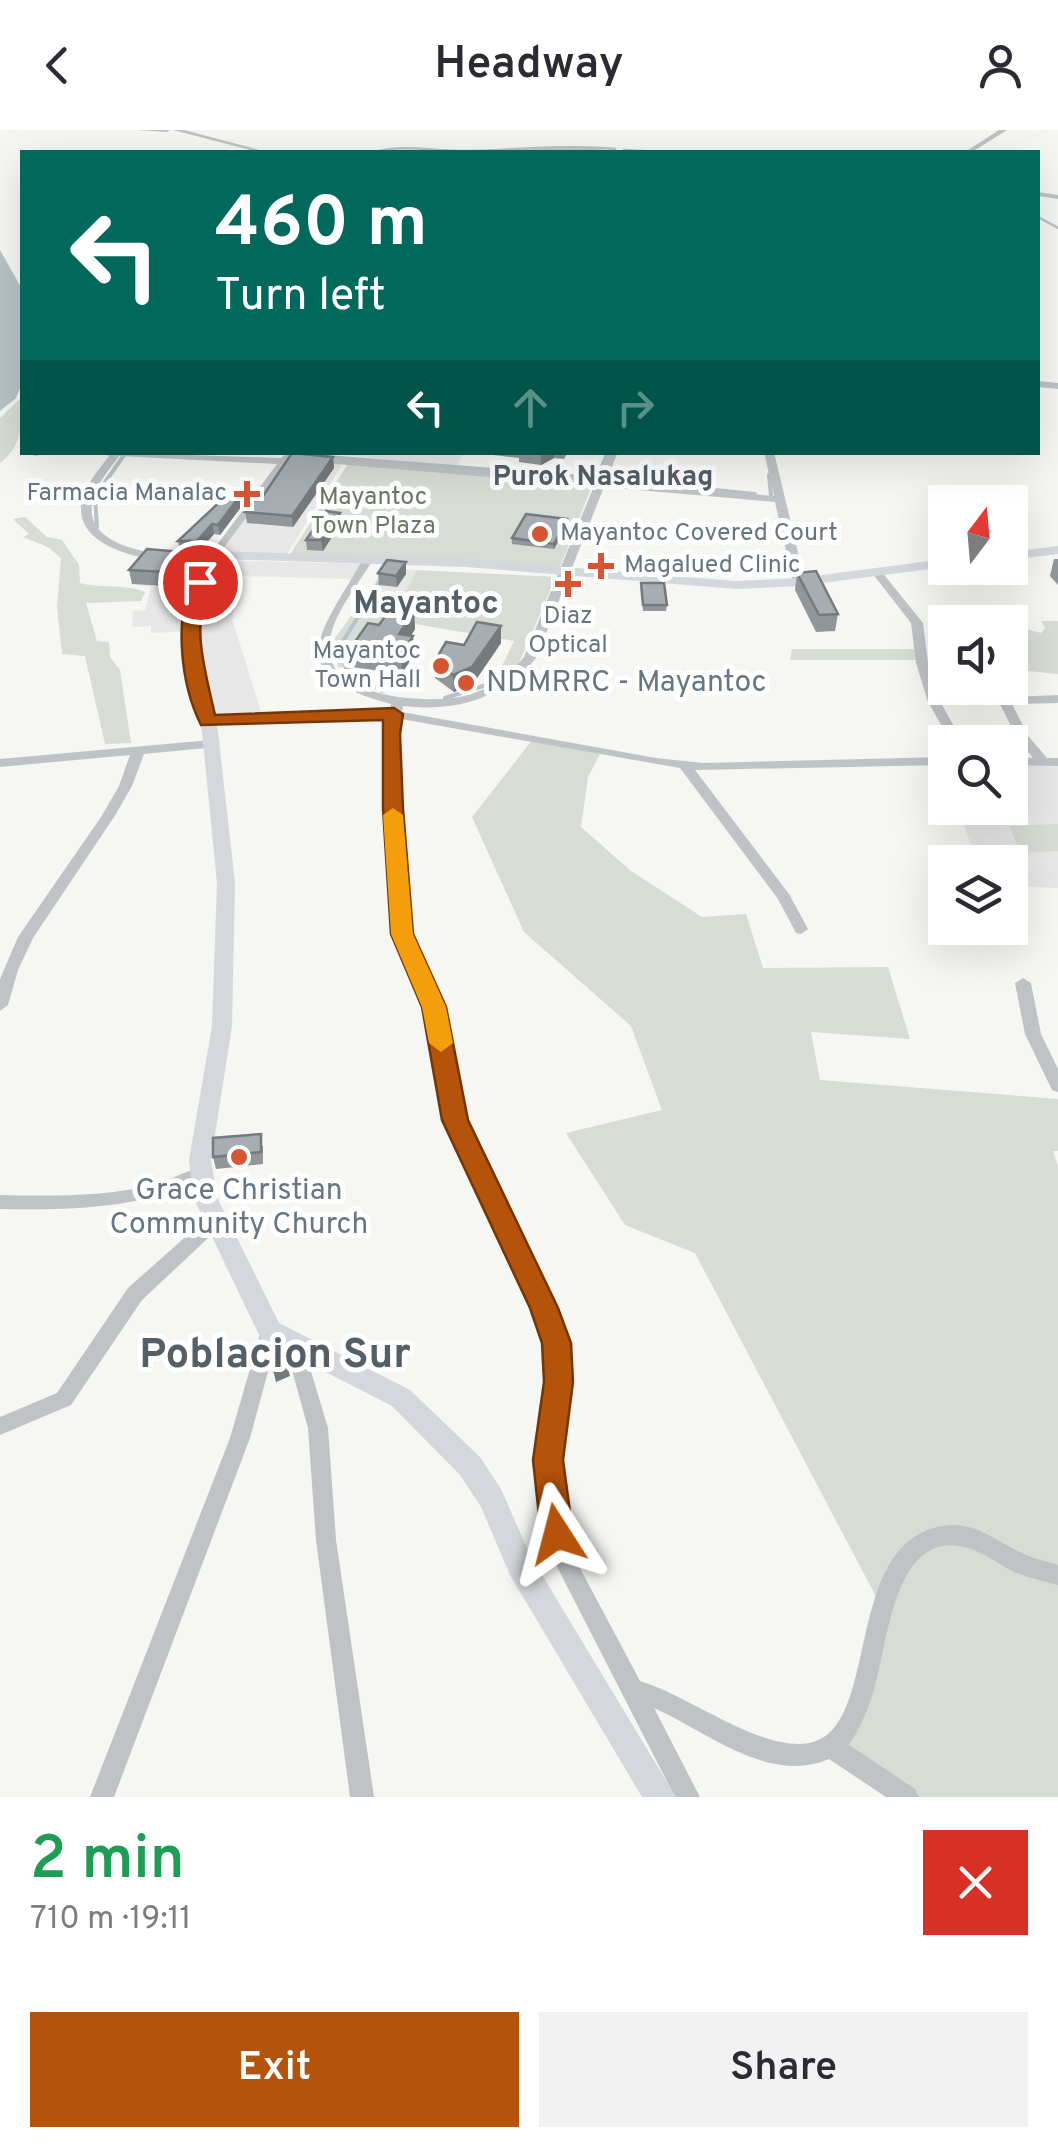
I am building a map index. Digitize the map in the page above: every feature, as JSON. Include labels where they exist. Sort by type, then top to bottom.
[{"type":"main road","points":[[1028,554],[1058,550]]},
{"type":"main road","points":[[660,1797],[532,1586],[491,1498],[460,1452],[422,1415],[381,1385],[294,1346],[270,1330],[215,1220],[200,1174],[221,1038],[226,966],[225,858],[209,732],[192,656],[189,624],[196,589],[209,558],[471,566],[718,585],[799,582],[928,566]]},
{"type":"street","points":[[140,130],[167,130]]},
{"type":"street","points":[[176,130],[256,150]]},
{"type":"street","points":[[971,150],[1004,130]]},
{"type":"street","points":[[522,150],[595,150]]},
{"type":"street","points":[[114,455],[89,488],[84,512],[89,528],[122,548],[209,558],[286,457]]},
{"type":"street","points":[[201,455],[286,457],[778,498]]},
{"type":"street","points":[[0,763],[138,752],[209,732],[453,701],[489,690],[515,676],[530,658],[612,455]]},
{"type":"street","points":[[771,455],[799,582]]},
{"type":"street","points":[[367,562],[331,623],[324,657],[335,674],[356,689],[396,708],[685,766],[928,761]]},
{"type":"street","points":[[877,573],[918,623],[928,682]]},
{"type":"street","points":[[1028,698],[1058,699]]},
{"type":"street","points":[[1006,705],[1023,738],[1051,762]]},
{"type":"street","points":[[396,708],[390,734],[402,934],[434,1007],[455,1120],[552,1327],[559,1382],[548,1460],[552,1509],[574,1582],[688,1797]]},
{"type":"street","points":[[0,1005],[20,944],[116,806],[138,752]]},
{"type":"street","points":[[685,766],[784,897],[801,929]]},
{"type":"street","points":[[1024,983],[1032,1034],[1058,1086]]},
{"type":"street","points":[[0,1202],[119,1200],[171,1188],[200,1174]]},
{"type":"street","points":[[0,1426],[64,1399],[135,1294],[215,1220]]},
{"type":"street","points":[[102,1797],[240,1438],[270,1330]]},
{"type":"street","points":[[294,1346],[318,1428],[326,1540],[362,1797]]},
{"type":"street","points":[[632,1690],[670,1701],[754,1746],[810,1755],[834,1748],[848,1732],[858,1710],[882,1608],[894,1575],[910,1553],[929,1539],[948,1535],[975,1539],[1018,1562],[1058,1575]]},
{"type":"street","points":[[834,1748],[907,1797]]},
{"type":"shaded area","points":[[0,250],[20,285],[20,388],[16,398],[0,411]]},
{"type":"shaded area","points":[[345,455],[463,455],[457,466]]},
{"type":"shaded area","points":[[288,458],[343,463],[286,556],[219,553]]},
{"type":"shaded area","points":[[155,554],[212,560],[365,564],[357,579],[240,576],[232,619],[263,718],[207,721],[189,631],[151,633],[151,626],[132,627],[133,611],[145,610],[151,587],[130,584]]},
{"type":"shaded area","points":[[384,568],[417,570],[398,606],[361,602]]},
{"type":"shaded area","points":[[1028,762],[1058,763],[1058,888],[1028,887],[1028,845],[971,845],[964,825],[1028,825]]},
{"type":"green space","points":[[20,399],[20,433],[13,449],[0,463],[0,418]]},
{"type":"green space","name":"Mayantoc Town Plaza","points":[[348,464],[593,483],[560,567],[289,556]]},
{"type":"green space","points":[[25,517],[47,537],[62,540],[79,565],[80,583],[145,592],[141,601],[86,603],[97,641],[109,642],[110,657],[120,670],[131,743],[105,744],[85,656],[62,654],[57,607],[61,558],[48,547],[23,537],[29,534],[13,519]]},
{"type":"green space","points":[[417,570],[556,577],[516,670],[479,689],[503,664],[514,641],[386,619],[350,667],[338,667],[333,641],[361,602],[398,606]]},
{"type":"green space","points":[[1041,621],[1058,621],[1058,674],[1028,671],[1028,630],[1041,633],[1045,628]]},
{"type":"green space","points":[[792,649],[914,649],[917,660],[790,660]]},
{"type":"green space","points":[[533,739],[601,752],[588,777],[581,827],[631,871],[702,917],[746,914],[763,968],[888,967],[910,1039],[811,1032],[820,1080],[1058,1099],[1058,1151],[1053,1151],[1058,1166],[1058,1797],[904,1797],[833,1748],[882,1608],[695,1253],[625,1225],[566,1133],[662,1110],[631,1026],[524,932],[472,817]]},
{"type":"green space","points":[[1058,824],[1058,851],[1028,853],[1028,845],[1017,845],[1009,826]]},
{"type":"building","points":[[291,455],[333,457],[292,516],[245,512],[256,498],[261,499]]},
{"type":"building","points":[[227,495],[239,497],[218,525],[212,524],[197,541],[178,541]]},
{"type":"building","points":[[326,511],[340,513],[321,540],[306,540]]},
{"type":"building","name":"Mayantoc Covered Court","points":[[526,514],[567,519],[554,544],[512,538]]},
{"type":"building","points":[[147,549],[195,553],[184,573],[129,570]]},
{"type":"building","points":[[387,560],[406,562],[396,576],[378,573]]},
{"type":"building","points":[[816,571],[838,614],[819,615],[797,573]]},
{"type":"building","points":[[641,583],[664,583],[667,605],[643,605]]},
{"type":"building","points":[[391,608],[414,611],[399,634],[413,636],[401,655],[350,649],[368,623],[379,625]]},
{"type":"building","points":[[477,622],[501,626],[472,667],[453,675],[435,661],[446,642],[464,645]]},
{"type":"building","points":[[261,1134],[261,1152],[213,1157],[213,1138]]},
{"type":"building","points":[[281,1343],[287,1365],[273,1370],[269,1360],[274,1344]]},
{"type":"waterway","points":[[484,150],[615,149]]},
{"type":"waterway","points":[[386,150],[442,150]]},
{"type":"waterway","points":[[1040,218],[1058,228]]},
{"type":"waterway","points":[[97,527],[95,497],[124,455]]},
{"type":"waterway","points":[[327,457],[597,478],[607,455]]},
{"type":"waterway","points":[[769,475],[771,496]]},
{"type":"waterway","points":[[623,481],[755,494]]},
{"type":"waterway","points":[[382,578],[340,646],[346,668],[382,691]]},
{"type":"waterway","points":[[445,698],[499,681]]},
{"type":"slow traffic","points":[[393,815],[402,934],[428,990],[441,1043]]},
{"type":"place","name":"Farmacia Manalac","points":[[247,494]]},
{"type":"place","name":"Mayantoc Covered Court","points":[[540,534]]},
{"type":"place","name":"Magalued Clinic","points":[[601,566]]},
{"type":"place","name":"Diaz Optical","points":[[568,584]]},
{"type":"place","name":"Mayantoc Town Hall","points":[[441,666]]},
{"type":"place","name":"NDMRRC - Mayantoc","points":[[466,683]]},
{"type":"place","name":"Grace Christian Community Church","points":[[239,1157]]},
{"type":"district","name":"Purok Nasalukag","points":[[603,478]]},
{"type":"district","name":"Mayantoc","points":[[426,605]]},
{"type":"district","name":"Poblacion Sur","points":[[275,1356]]},
{"type":"route","points":[[200,582],[191,608],[189,640],[207,721],[394,714],[390,734],[402,934],[434,1007],[455,1120],[544,1308],[556,1343],[559,1382],[548,1479],[557,1534]]}]
